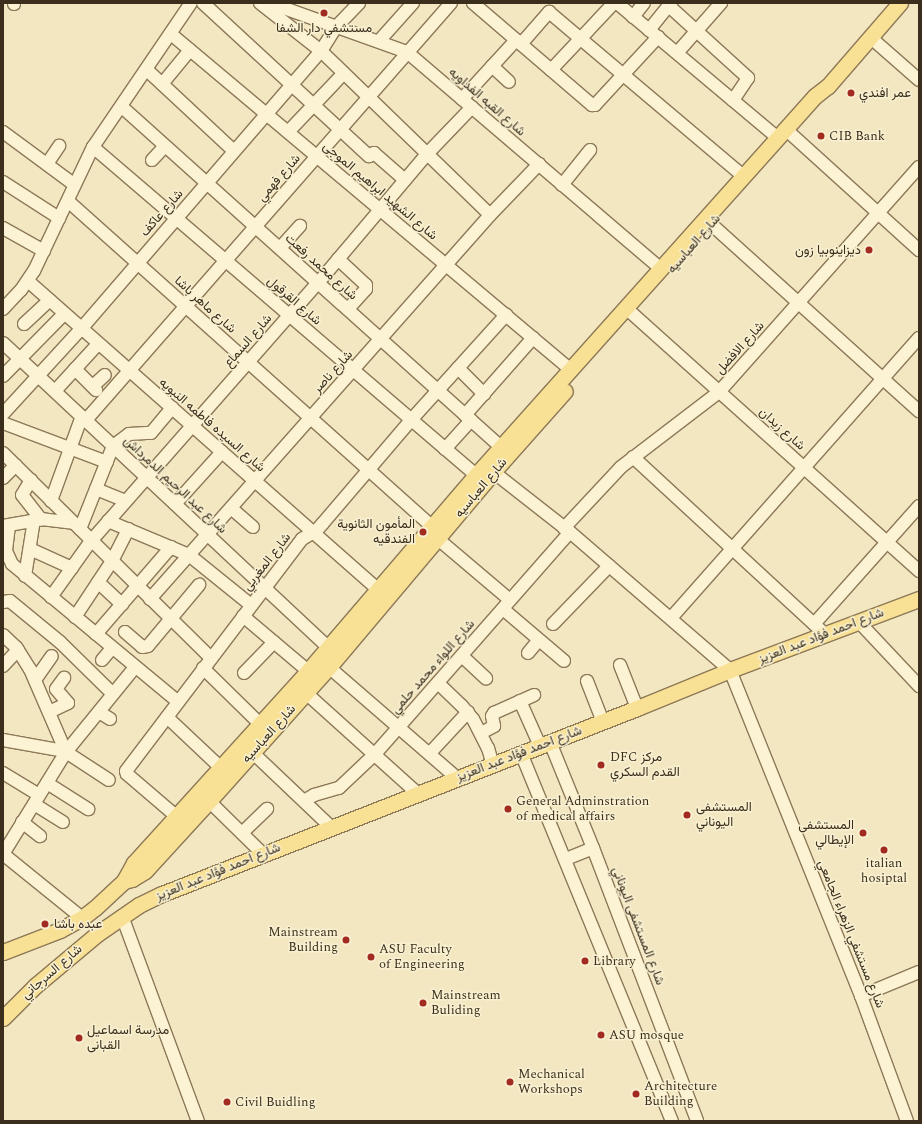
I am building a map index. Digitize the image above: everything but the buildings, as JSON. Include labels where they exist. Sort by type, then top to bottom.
[{"type":"main road","name":"شارع العباسيه","points":[[484,471],[629,311],[711,224],[785,136],[818,93],[828,86],[896,4]]},
{"type":"main road","name":"شارع العباسيه","points":[[3,952],[60,930],[85,916],[124,881],[134,863],[176,816],[308,671],[325,658],[435,533],[501,447],[571,370],[629,311],[660,268],[743,176],[785,136]]},
{"type":"main road","name":"شارع العباسيه","points":[[124,881],[139,876],[145,871],[306,693],[325,658],[378,590],[435,533]]},
{"type":"main road","name":"شارع احمد فؤاد عبد العزيز","points":[[122,916],[162,894],[492,764],[603,722],[730,670],[819,629],[858,622],[919,599]]},
{"type":"main road","points":[[85,916],[96,916],[101,921],[101,928],[97,934]]},
{"type":"main road","name":"شارع السرجاني","points":[[3,1018],[35,986],[97,934],[122,916]]},
{"type":"street","points":[[3,309],[28,281],[44,251],[93,147],[122,107],[191,3]]},
{"type":"street","points":[[203,3],[339,130],[369,156],[374,153],[405,180]]},
{"type":"street","points":[[260,3],[321,50],[490,215]]},
{"type":"street","name":"شارع القبه الفداويه","points":[[270,3],[407,52],[660,268]]},
{"type":"street","name":"شارع عاكف","points":[[3,414],[81,329],[321,50],[336,27],[358,3]]},
{"type":"street","points":[[379,41],[413,3]]},
{"type":"street","name":"شارع فهمي","points":[[84,418],[129,371],[451,3]]},
{"type":"street","points":[[474,3],[589,103],[595,105],[623,74],[653,33],[670,4],[696,31],[748,78],[733,100]]},
{"type":"street","points":[[551,70],[616,3],[733,100],[785,136],[919,249]]},
{"type":"street","points":[[633,17],[644,3]]},
{"type":"street","points":[[677,53],[721,3]]},
{"type":"street","name":"شارع السماع","points":[[51,597],[91,541],[108,521],[318,283],[428,154],[467,103],[492,66],[549,12],[581,39]]},
{"type":"street","name":"شارع الشهيد ابراهيم الموجى","points":[[171,34],[571,370]]},
{"type":"street","points":[[870,37],[919,80]]},
{"type":"street","points":[[581,39],[743,176]]},
{"type":"street","points":[[162,84],[190,50]]},
{"type":"street","points":[[492,66],[509,82]]},
{"type":"street","points":[[147,70],[234,151]]},
{"type":"street","points":[[288,132],[344,73]]},
{"type":"street","name":"شارع محمد رفعت","points":[[122,107],[501,447]]},
{"type":"street","points":[[3,132],[76,184]]},
{"type":"street","points":[[47,164],[59,146]]},
{"type":"street","points":[[152,160],[165,146]]},
{"type":"street","name":"شارع القرقول","points":[[93,147],[445,449],[484,471],[567,530],[730,670]]},
{"type":"street","points":[[562,185],[590,150]]},
{"type":"street","name":"شارع ناصر","points":[[150,599],[490,215],[539,164]]},
{"type":"street","name":"شارع الافضل","points":[[567,530],[616,472],[633,457],[719,392],[919,167]]},
{"type":"street","points":[[3,182],[59,218]]},
{"type":"street","name":"شارع ماهر باشا","points":[[68,201],[369,470],[435,533],[539,640],[564,662]]},
{"type":"street","points":[[711,224],[919,411]]},
{"type":"street","points":[[280,248],[300,226]]},
{"type":"street","points":[[3,228],[44,251]]},
{"type":"street","points":[[338,258],[366,285],[366,289],[348,310]]},
{"type":"street","name":"شارع السيده فاطمه النبويه","points":[[28,281],[378,590]]},
{"type":"street","points":[[24,324],[50,300]]},
{"type":"street","name":"شارع زيدان","points":[[629,311],[919,571]]},
{"type":"street","points":[[3,376],[64,314]]},
{"type":"street","name":"شارع المغربي","points":[[176,816],[126,773],[203,668],[302,539],[323,523],[411,420],[506,315]]},
{"type":"street","points":[[445,449],[484,394],[534,338]]},
{"type":"street","points":[[671,618],[919,338]]},
{"type":"street","name":"شارع عبد الرحيم الدمرداش","points":[[3,343],[264,588],[325,658],[399,727],[457,778]]},
{"type":"street","points":[[55,391],[98,344]]},
{"type":"street","points":[[458,368],[484,394]]},
{"type":"street","points":[[75,369],[94,388],[104,375]]},
{"type":"street","points":[[76,529],[96,489],[113,446],[128,434],[150,433],[172,408]]},
{"type":"street","points":[[52,501],[70,448],[84,418]]},
{"type":"street","points":[[3,423],[107,462]]},
{"type":"street","points":[[175,504],[222,452]]},
{"type":"street","points":[[3,453],[52,501],[76,529],[112,561],[211,658]]},
{"type":"street","points":[[633,457],[819,629],[887,542],[919,506]]},
{"type":"street","points":[[3,478],[16,465]]},
{"type":"street","points":[[25,576],[30,549],[38,520],[22,495],[31,480]]},
{"type":"street","points":[[96,489],[126,501]]},
{"type":"street","points":[[231,508],[253,527]]},
{"type":"street","points":[[76,529],[38,520],[6,526],[7,555],[12,564],[25,576],[178,702]]},
{"type":"street","points":[[108,521],[189,555],[251,605]]},
{"type":"street","points":[[75,617],[112,561],[128,529]]},
{"type":"street","name":"شارع اللواء محمد حلمي","points":[[304,800],[320,793],[339,788],[375,754],[506,605],[567,530]]},
{"type":"street","points":[[96,634],[171,547]]},
{"type":"street","points":[[30,549],[72,568]]},
{"type":"street","points":[[553,624],[609,566]]},
{"type":"street","points":[[98,582],[122,604]]},
{"type":"street","points":[[125,632],[142,647],[146,647],[199,585]]},
{"type":"street","points":[[3,602],[10,601],[60,642],[113,694]]},
{"type":"street","points":[[243,616],[308,671]]},
{"type":"street","points":[[858,622],[919,686]]},
{"type":"street","points":[[3,635],[18,650],[35,680],[66,752]]},
{"type":"street","points":[[528,653],[539,640]]},
{"type":"street","points":[[244,673],[274,642]]},
{"type":"street","points":[[102,660],[112,648]]},
{"type":"street","points":[[3,666],[18,650]]},
{"type":"street","points":[[35,680],[52,656]]},
{"type":"street","points":[[462,656],[486,678]]},
{"type":"street","points":[[620,665],[637,708]]},
{"type":"street","points":[[85,916],[3,854],[66,752],[135,667]]},
{"type":"street","points":[[203,668],[260,724]]},
{"type":"street","name":"شارع مستشفي الزهراء الجامعي","points":[[730,670],[860,996],[907,1121]]},
{"type":"street","points":[[49,712],[71,700],[56,689],[64,678]]},
{"type":"street","points":[[587,681],[603,722]]},
{"type":"street","points":[[438,683],[468,712],[481,733],[492,764]]},
{"type":"street","points":[[306,693],[418,794]]},
{"type":"street","points":[[481,733],[494,726],[492,716],[494,713],[534,695]]},
{"type":"street","name":"شارع المستشفى اليوناني","points":[[520,701],[545,744],[593,848],[697,1121]]},
{"type":"street","points":[[99,712],[110,719]]},
{"type":"street","points":[[430,753],[468,712]]},
{"type":"street","points":[[167,717],[220,767]]},
{"type":"street","points":[[3,740],[66,752],[109,780]]},
{"type":"street","points":[[252,752],[331,827]]},
{"type":"street","points":[[522,753],[672,1121]]},
{"type":"street","points":[[3,773],[37,799],[63,822]]},
{"type":"street","points":[[47,783],[88,809]]},
{"type":"street","points":[[209,801],[263,854]]},
{"type":"street","points":[[242,833],[267,809]]},
{"type":"street","points":[[22,822],[40,836]]},
{"type":"street","points":[[566,859],[593,848]]},
{"type":"street","points":[[122,916],[198,1121]]},
{"type":"street","points":[[860,996],[919,972]]},
{"type":"place","name":"مستشفي دار الشفا","points":[[324,13]]},
{"type":"place","name":"عمر افندي","points":[[851,93]]},
{"type":"place","name":"CIB Bank","points":[[821,136]]},
{"type":"place","name":"ديزاينوبيا زون","points":[[869,250]]},
{"type":"place","name":"المأمون الثانوية الفندقيه","points":[[423,532]]},
{"type":"place","name":"DFC مركز القدم السكري","points":[[601,765]]},
{"type":"place","name":"General Adminstration of medical affairs","points":[[508,809]]},
{"type":"place","name":"المستشفى اليوناني","points":[[687,815]]},
{"type":"place","name":"المستشفى الإيطالي","points":[[863,833]]},
{"type":"place","name":"italian hosiptal","points":[[884,850]]},
{"type":"place","name":"عبده باشا","points":[[45,924]]},
{"type":"place","name":"Mainstream Building","points":[[346,940]]},
{"type":"place","name":"ASU Faculty of Engineering","points":[[371,957]]},
{"type":"place","name":"Library","points":[[585,961]]},
{"type":"place","name":"Mainstream Buliding","points":[[423,1003]]},
{"type":"place","name":"ASU mosque","points":[[601,1035]]},
{"type":"place","name":"مدرسة اسماعيل القبانى","points":[[79,1038]]},
{"type":"place","name":"Mechanical Workshops","points":[[510,1082]]},
{"type":"place","name":"Architecture Building","points":[[636,1094]]},
{"type":"place","name":"Civil Buidling","points":[[227,1102]]}]
